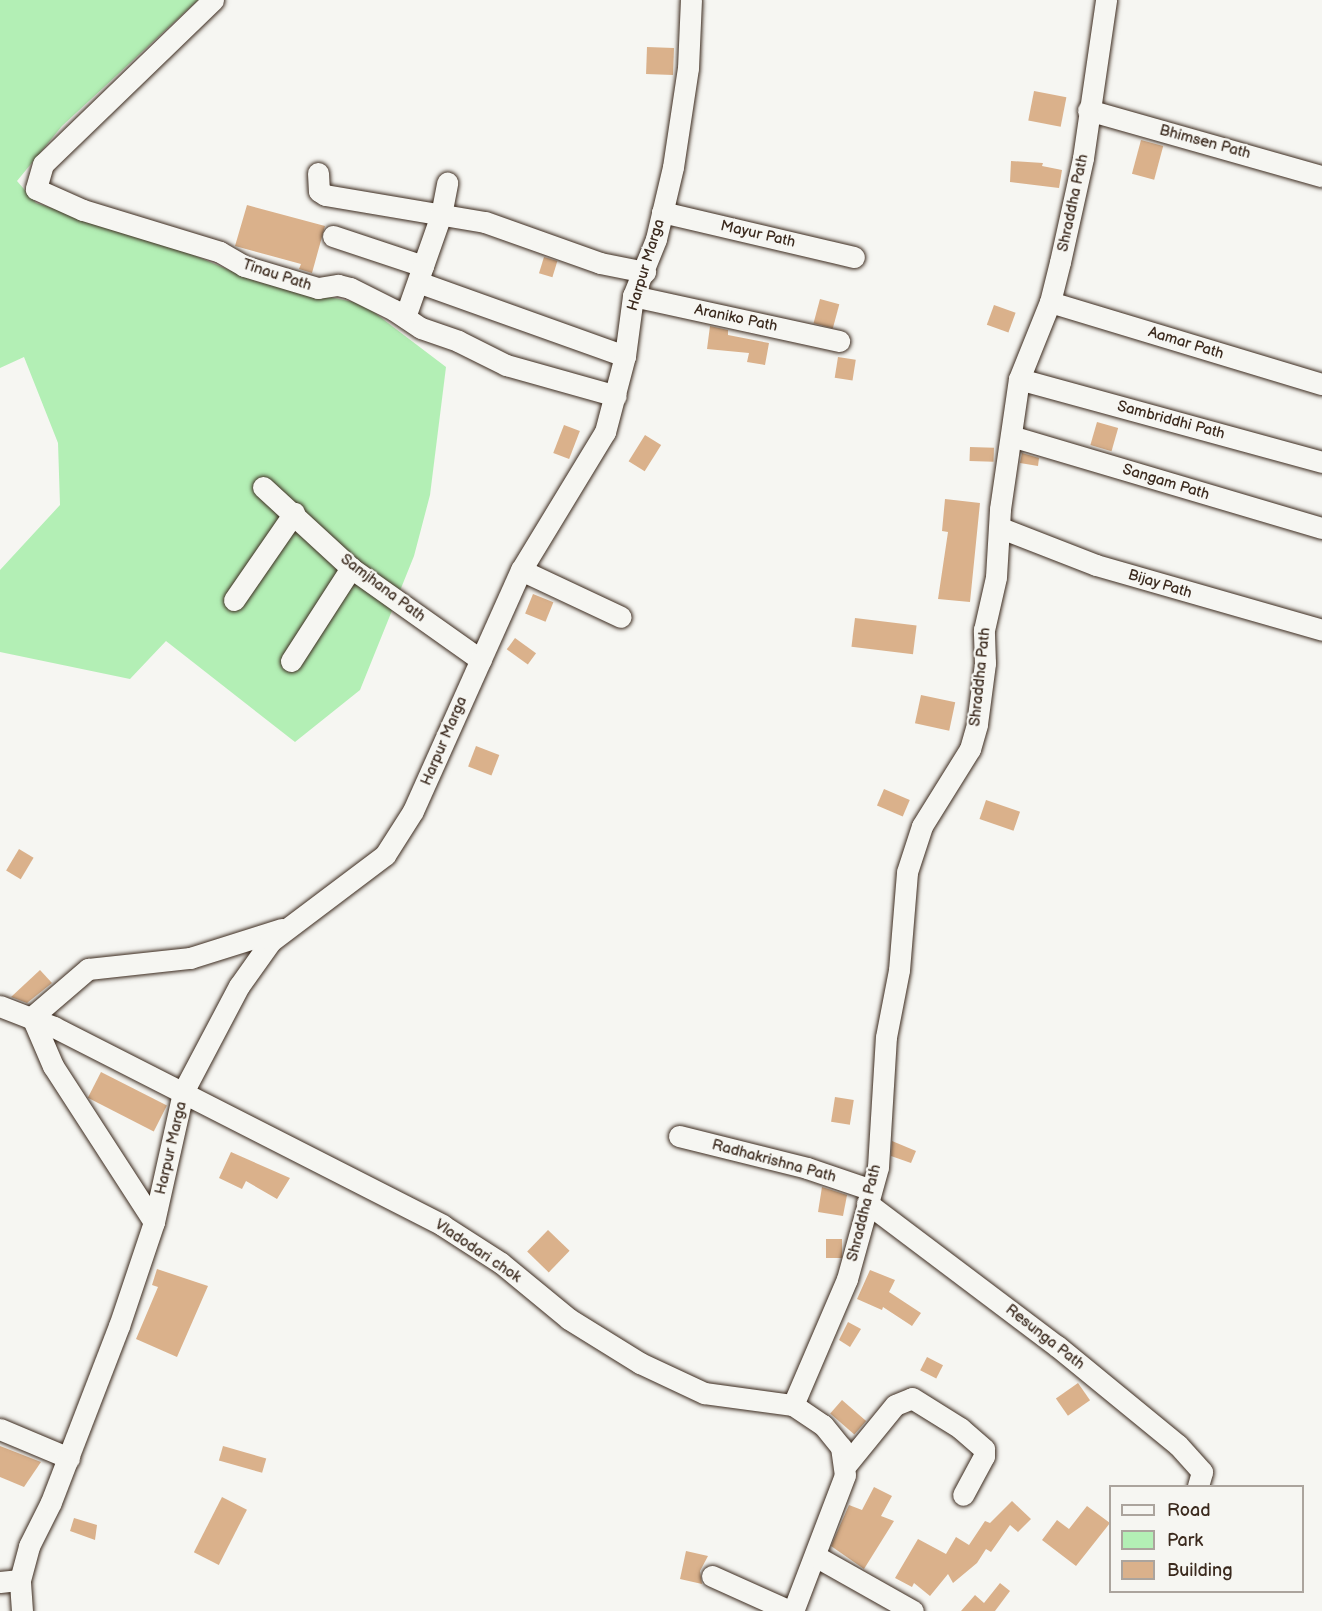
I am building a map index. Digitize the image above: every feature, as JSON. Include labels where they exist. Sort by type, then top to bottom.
[{"type":"street","name":"Tinau Path","points":[[213,0],[42,164],[36,189],[83,210],[220,252],[244,267],[318,288],[338,285],[350,288],[428,332],[458,340],[506,365],[616,396]]},
{"type":"street","name":"Harpur Marga","points":[[22,1611],[10,1581],[69,1458],[83,1423],[154,1222],[183,1092],[239,986],[271,941],[385,855],[413,811],[442,750],[457,705],[481,660],[521,570],[605,432],[625,356],[633,296],[645,272],[662,212],[688,68],[691,0]]},
{"type":"street","name":"Shraddha Path","points":[[793,1405],[847,1279],[868,1196],[878,1167],[886,1037],[899,970],[907,872],[922,826],[970,749],[977,724],[985,663],[984,630],[996,577],[1001,528],[1000,508],[1019,379],[1050,302],[1083,158],[1088,110],[1106,0]]},
{"type":"street","name":"Bhimsen Path","points":[[1088,110],[1322,176]]},
{"type":"street","points":[[318,173],[319,191],[325,195],[485,222],[600,263],[645,272]]},
{"type":"street","points":[[405,317],[441,215],[447,183]]},
{"type":"street","name":"Mayur Path","points":[[662,212],[854,257]]},
{"type":"street","points":[[333,236],[625,356]]},
{"type":"street","name":"Araniko Path","points":[[633,296],[839,341]]},
{"type":"street","name":"Aamar Path","points":[[1050,302],[1322,384]]},
{"type":"street","name":"Sambriddhi Path","points":[[1019,379],[1322,462]]},
{"type":"street","name":"Sangam Path","points":[[1011,436],[1322,528]]},
{"type":"street","name":"Samjhana Path","points":[[263,487],[294,513],[351,568],[481,660]]},
{"type":"street","points":[[234,600],[294,513]]},
{"type":"street","name":"Bijay Path","points":[[1001,528],[1096,565],[1322,630]]},
{"type":"street","points":[[291,661],[351,568]]},
{"type":"street","points":[[521,570],[621,617]]},
{"type":"street","points":[[154,1222],[53,1066],[32,1017],[88,969],[190,958],[292,926]]},
{"type":"street","name":"Vladodari chok","points":[[0,1006],[32,1017],[442,1225],[501,1263],[569,1319],[640,1363],[704,1393],[793,1405],[823,1425],[841,1447],[846,1466]]},
{"type":"street","name":"Radhakrishna Path","points":[[679,1136],[807,1168],[868,1196]]},
{"type":"street","name":"Resunga Path","points":[[868,1196],[1178,1445],[1202,1472],[1198,1485]]},
{"type":"street","points":[[712,1576],[792,1611],[817,1557],[846,1466],[902,1400],[920,1401],[960,1428],[984,1449],[984,1456],[963,1495]]},
{"type":"street","points":[[0,1429],[69,1458]]},
{"type":"street","points":[[817,1557],[914,1611]]},
{"type":"green space","points":[[0,0],[198,0],[62,126],[17,181],[36,203],[160,241],[258,282],[363,304],[446,367],[430,495],[414,556],[360,690],[295,742],[166,641],[130,679],[0,652],[0,570],[60,505],[58,443],[24,357],[0,368]]},
{"type":"building","points":[[647,47],[674,48],[673,75],[646,74]]},
{"type":"building","points":[[1034,91],[1066,97],[1061,127],[1028,120]]},
{"type":"building","points":[[1141,140],[1163,146],[1154,180],[1132,174]]},
{"type":"building","points":[[1011,161],[1043,163],[1042,166],[1062,170],[1059,188],[1010,182]]},
{"type":"building","points":[[247,205],[325,226],[312,273],[299,269],[301,264],[235,246]]},
{"type":"building","points":[[544,257],[557,261],[552,277],[539,273]]},
{"type":"building","points":[[820,299],[839,304],[833,328],[814,323]]},
{"type":"building","points":[[994,305],[1016,313],[1008,333],[987,325]]},
{"type":"building","points":[[710,326],[728,330],[728,335],[769,343],[765,365],[747,362],[749,353],[707,349]]},
{"type":"building","points":[[838,357],[856,360],[852,381],[835,378]]},
{"type":"building","points":[[1097,422],[1118,428],[1112,451],[1090,445]]},
{"type":"building","points":[[564,425],[580,431],[569,459],[553,453]]},
{"type":"building","points":[[645,435],[661,445],[645,471],[629,461]]},
{"type":"building","points":[[970,447],[994,448],[993,462],[970,461]]},
{"type":"building","points":[[1022,453],[1039,458],[1038,466],[1020,463]]},
{"type":"building","points":[[945,499],[980,503],[970,602],[938,599],[948,532],[942,531]]},
{"type":"building","points":[[533,594],[553,602],[546,622],[525,613]]},
{"type":"building","points":[[855,618],[917,626],[913,654],[851,647]]},
{"type":"building","points":[[515,638],[536,653],[528,665],[507,649]]},
{"type":"building","points":[[921,695],[955,702],[949,731],[915,723]]},
{"type":"building","points":[[476,746],[499,755],[491,775],[468,767]]},
{"type":"building","points":[[884,789],[910,800],[903,817],[877,806]]},
{"type":"building","points":[[986,800],[1020,812],[1014,831],[979,819]]},
{"type":"building","points":[[19,849],[34,858],[21,879],[6,870]]},
{"type":"building","points":[[40,970],[52,983],[27,1003],[11,997]]},
{"type":"building","points":[[101,1072],[167,1106],[154,1131],[88,1098]]},
{"type":"building","points":[[835,1097],[854,1100],[850,1125],[831,1122]]},
{"type":"building","points":[[892,1141],[916,1151],[911,1163],[891,1156]]},
{"type":"building","points":[[231,1152],[290,1178],[277,1199],[246,1181],[242,1189],[219,1178]]},
{"type":"building","points":[[822,1187],[847,1195],[843,1216],[818,1212]]},
{"type":"building","points":[[548,1230],[570,1251],[549,1272],[527,1252]]},
{"type":"building","points":[[826,1239],[842,1239],[842,1258],[826,1258]]},
{"type":"building","points":[[157,1269],[208,1286],[177,1357],[136,1339],[158,1287],[152,1285]]},
{"type":"building","points":[[870,1270],[895,1280],[889,1292],[921,1313],[912,1326],[883,1307],[882,1310],[857,1299]]},
{"type":"building","points":[[848,1322],[861,1329],[850,1347],[839,1340]]},
{"type":"building","points":[[927,1357],[943,1365],[936,1379],[920,1370]]},
{"type":"building","points":[[1078,1383],[1090,1400],[1068,1416],[1056,1398]]},
{"type":"building","points":[[842,1400],[866,1421],[854,1435],[830,1414]]},
{"type":"building","points":[[0,1446],[41,1462],[24,1487],[0,1477]]},
{"type":"building","points":[[223,1446],[266,1458],[262,1473],[219,1460]]},
{"type":"building","points":[[874,1487],[892,1496],[881,1516],[894,1521],[864,1569],[831,1546],[849,1505],[862,1510]]},
{"type":"building","points":[[222,1497],[247,1510],[219,1565],[194,1552]]},
{"type":"building","points":[[1012,1501],[1031,1519],[1018,1532],[1010,1525],[991,1552],[986,1549],[977,1563],[953,1583],[948,1574],[930,1596],[914,1583],[912,1587],[895,1578],[918,1539],[946,1554],[956,1537],[969,1545],[985,1521],[990,1523]]},
{"type":"building","points":[[1087,1506],[1109,1522],[1076,1566],[1042,1540],[1057,1520],[1069,1529]]},
{"type":"building","points":[[74,1518],[97,1525],[95,1540],[70,1531]]},
{"type":"building","points":[[686,1551],[708,1556],[700,1571],[702,1584],[680,1579]]},
{"type":"building","points":[[1000,1583],[1010,1591],[995,1611],[961,1611],[975,1595],[984,1603]]}]
